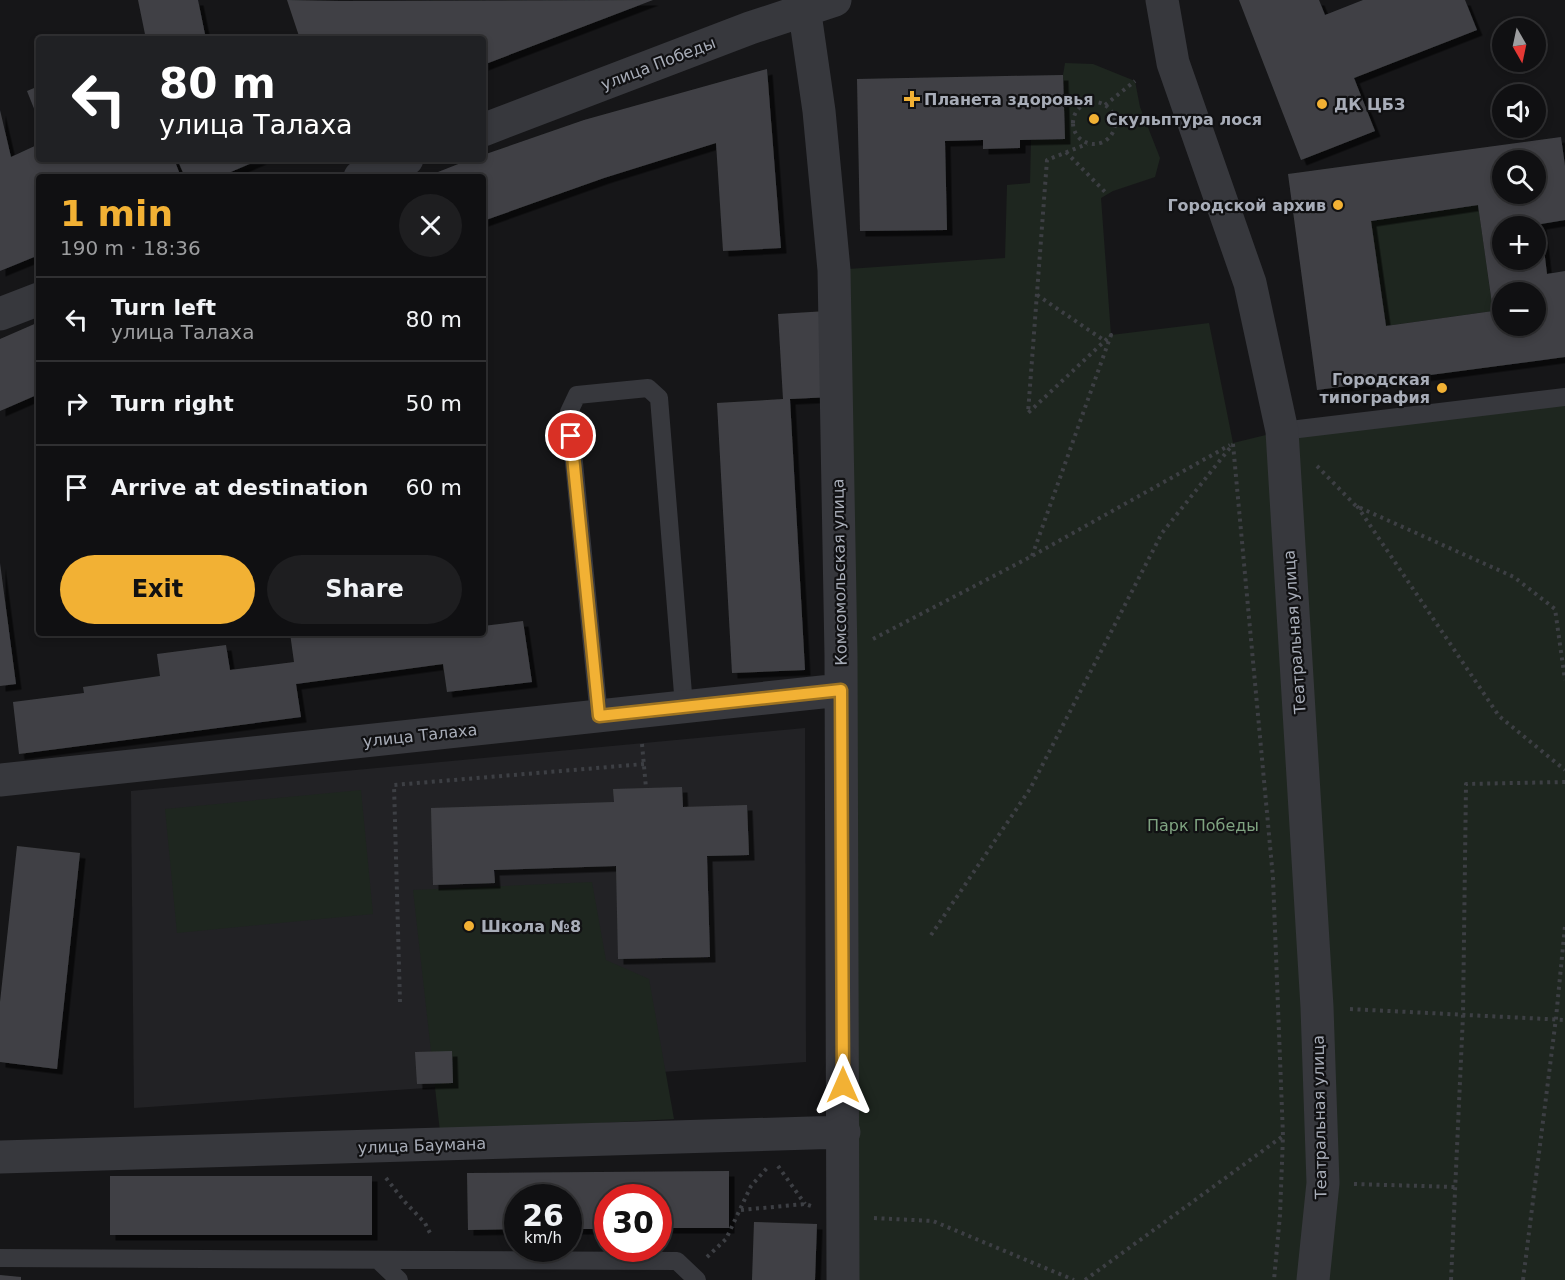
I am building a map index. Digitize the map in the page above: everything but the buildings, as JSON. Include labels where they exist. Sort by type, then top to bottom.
[{"type":"street","name":"улица Победы","points":[[486,129],[750,28],[804,5],[835,0]]},
{"type":"street","name":"Театральная улица","points":[[1162,0],[1173,63],[1250,282],[1282,430],[1317,1007],[1323,1183],[1313,1280]]},
{"type":"street","name":"Комсомольская улица","points":[[804,5],[819,111],[834,270],[841,656],[843,1280]]},
{"type":"street","points":[[368,174],[399,162]]},
{"type":"street","points":[[0,314],[36,300]]},
{"type":"street","name":"улица Талаха","points":[[0,780],[841,690]]},
{"type":"street","name":"улица Баумана","points":[[0,1156],[844,1132]]},
{"type":"lane","points":[[599,716],[569,412],[577,395],[648,388],[659,399],[684,706]]},
{"type":"lane","points":[[1282,430],[1565,397]]},
{"type":"lane","points":[[0,1258],[677,1261],[690,1277]]},
{"type":"lane","points":[[378,1260],[399,1280]]},
{"type":"path","points":[[1105,105],[1135,81]]},
{"type":"path","points":[[1032,556],[1111,335],[1028,412],[1047,160],[1087,144],[1101,144],[1112,135],[1114,115],[1105,105],[1092,102],[1085,104],[1075,114],[1073,128],[1081,140],[1087,144]]},
{"type":"path","points":[[1065,152],[1107,194]]},
{"type":"path","points":[[1037,296],[1105,341]]},
{"type":"path","points":[[1282,430],[1356,506],[1498,716],[1565,770]]},
{"type":"path","points":[[841,656],[1032,556],[1233,444]]},
{"type":"path","points":[[931,935],[1030,789],[1162,533],[1233,444]]},
{"type":"path","points":[[1233,444],[1273,878],[1283,1136],[1280,1215],[1274,1280]]},
{"type":"path","points":[[1356,506],[1514,577],[1555,609],[1565,680]]},
{"type":"path","points":[[639,711],[646,788]]},
{"type":"path","points":[[400,1002],[394,785],[644,764]]},
{"type":"path","points":[[1451,1280],[1463,1015],[1466,784],[1565,782]]},
{"type":"path","points":[[1523,1280],[1556,1018],[1565,926]]},
{"type":"path","points":[[1317,1007],[1565,1020]]},
{"type":"path","points":[[1085,1280],[1283,1136]]},
{"type":"path","points":[[360,1146],[404,1201],[425,1222],[442,1260]]},
{"type":"path","points":[[690,1277],[726,1239],[751,1186],[774,1160],[805,1204]]},
{"type":"path","points":[[1323,1183],[1455,1187]]},
{"type":"path","points":[[741,1210],[805,1204],[844,1216],[933,1221],[1074,1280]]},
{"type":"shaded area","name":"Школа №8","points":[[805,728],[806,1062],[134,1108],[131,791]]},
{"type":"green space","name":"Парк Победы","points":[[1065,63],[1093,64],[1135,81],[1140,107],[1160,158],[1155,177],[1113,191],[1101,198],[1111,335],[1209,323],[1233,443],[1282,431],[1565,397],[1565,1280],[843,1280],[834,270],[1005,258],[1007,185],[1030,183],[1031,140],[1065,139],[1063,75]]},
{"type":"green space","points":[[1478,205],[1492,311],[1386,326],[1371,221]]},
{"type":"green space","points":[[361,790],[373,914],[177,933],[165,809]]},
{"type":"green space","points":[[592,882],[606,960],[649,979],[674,1119],[440,1132],[413,890]]},
{"type":"place","name":"Планета здоровья","points":[[912,99]]},
{"type":"place","name":"ДК ЦБЗ","points":[[1322,104]]},
{"type":"place","name":"Скульптура лося","points":[[1094,119]]},
{"type":"place","name":"Городской архив","points":[[1338,205]]},
{"type":"place","name":"Городская типография","points":[[1442,388]]},
{"type":"place","name":"Школа №8","points":[[469,926]]},
{"type":"route","points":[[571,436],[599,716],[841,690],[843,1085]]}]
